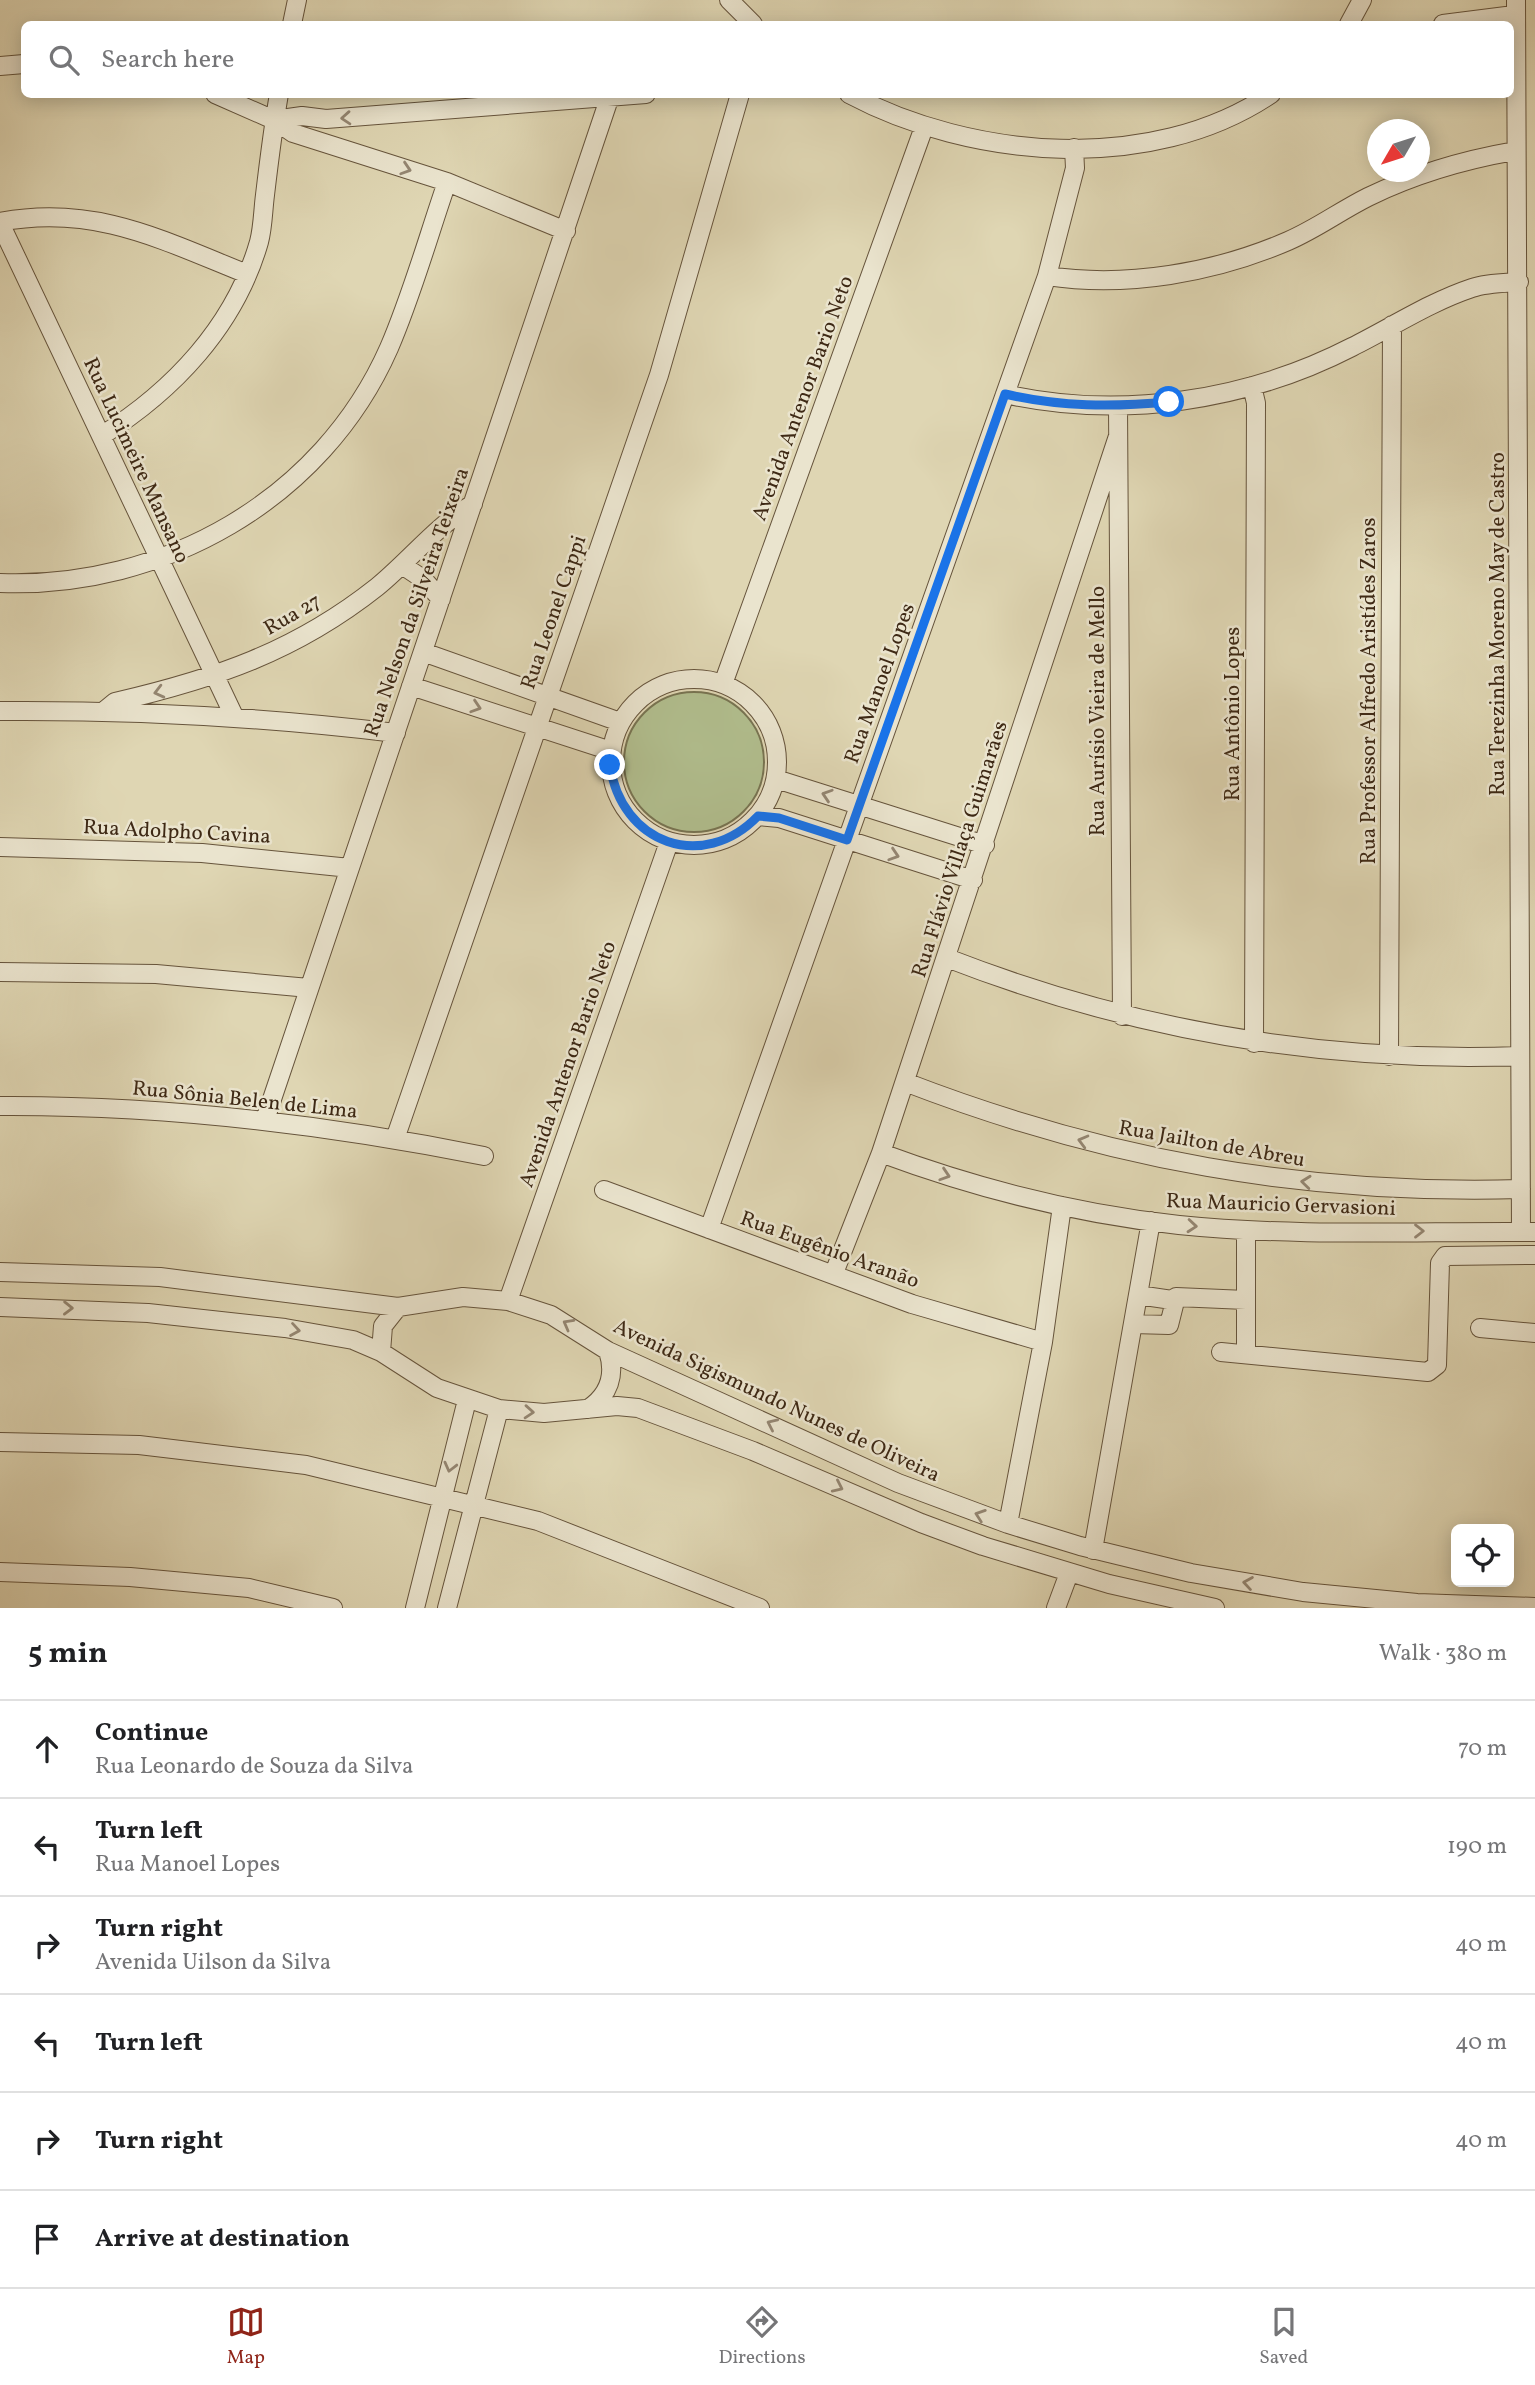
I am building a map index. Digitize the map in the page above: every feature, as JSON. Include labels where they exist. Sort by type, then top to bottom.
[{"type":"street","points":[[293,21],[297,0]]},
{"type":"street","points":[[729,0],[749,21]]},
{"type":"street","points":[[1351,21],[1362,0]]},
{"type":"street","points":[[1456,21],[1515,8]]},
{"type":"street","name":"Rua Terezinha Moreno May de Castro","points":[[1515,8],[1519,282],[1521,1189],[1528,1232]]},
{"type":"street","points":[[0,66],[21,64]]},
{"type":"street","points":[[224,98],[274,120],[293,133],[447,183],[566,231]]},
{"type":"street","points":[[101,436],[149,403],[191,362],[225,316],[247,274],[260,240],[278,98]]},
{"type":"street","points":[[274,120],[302,116],[327,119],[616,98]]},
{"type":"street","name":"Rua Leonel Cappi","points":[[395,1139],[659,375],[739,98]]},
{"type":"street","points":[[858,98],[924,127],[989,143],[1074,148],[1124,145],[1190,130],[1253,106],[1264,98]]},
{"type":"street","name":"Rua Nelson da Silveira Teixeira","points":[[264,1120],[609,99]]},
{"type":"street","name":"Avenida Antenor Bario Neto","points":[[723,684],[924,127]]},
{"type":"street","name":"Rua Manoel Lopes","points":[[709,1229],[1047,276],[1075,168],[1074,148]]},
{"type":"street","points":[[1047,276],[1074,280],[1139,278],[1231,261],[1314,230],[1365,198],[1421,174],[1515,151]]},
{"type":"street","points":[[0,583],[86,579],[159,560],[204,541],[257,509],[303,470],[343,425],[389,347],[447,183]]},
{"type":"street","points":[[0,223],[43,216],[109,222],[247,274]]},
{"type":"street","name":"Rua Lucimeire Mansano","points":[[0,223],[234,716]]},
{"type":"street","points":[[1005,394],[1048,404],[1118,406],[1202,397],[1301,371],[1474,287],[1519,282]]},
{"type":"street","name":"Rua Professor Alfredo Aristídes Zaros","points":[[1389,1056],[1392,325]]},
{"type":"street","name":"Rua Antônio Lopes","points":[[1252,386],[1256,403],[1254,1043]]},
{"type":"street","name":"Rua Aurísio Vieira de Mello","points":[[1118,406],[1122,1016]]},
{"type":"street","name":"Rua Flávio Villaça Guimarães","points":[[834,1273],[881,1153],[1118,436]]},
{"type":"street","name":"Rua 27","points":[[104,711],[115,702],[215,677],[260,658],[320,626],[402,565],[450,517],[473,504]]},
{"type":"street","points":[[402,565],[423,579],[441,598]]},
{"type":"street","points":[[423,652],[621,722]]},
{"type":"street","points":[[694,679],[723,684],[749,700],[768,723],[776,750],[776,779],[758,816],[737,834],[711,844],[683,845],[669,842],[643,829],[624,808],[612,780],[611,751],[621,722],[639,699],[665,684],[694,679]]},
{"type":"street","points":[[411,686],[611,751]]},
{"type":"street","points":[[0,711],[104,711],[234,716],[396,733]]},
{"type":"street","points":[[776,779],[985,845]]},
{"type":"street","points":[[758,816],[779,818],[973,880]]},
{"type":"street","name":"Avenida Antenor Bario Neto","points":[[508,1301],[669,842]]},
{"type":"street","name":"Rua Adolpho Cavina","points":[[0,847],[202,853],[350,867]]},
{"type":"street","points":[[947,958],[1033,990],[1122,1016],[1254,1043],[1389,1056],[1520,1056]]},
{"type":"street","points":[[0,972],[156,974],[309,988]]},
{"type":"street","name":"Rua Jailton de Abreu","points":[[905,1082],[1062,1136],[1227,1172],[1403,1190],[1521,1189]]},
{"type":"street","name":"Rua Sônia Belen de Lima","points":[[0,1106],[117,1108],[264,1120],[395,1139],[484,1156]]},
{"type":"street","name":"Rua Mauricio Gervasioni","points":[[881,1153],[964,1182],[1062,1206],[1151,1221],[1268,1230],[1528,1232]]},
{"type":"street","name":"Rua Eugênio Aranão","points":[[604,1190],[954,1319],[1042,1342]]},
{"type":"street","points":[[1008,1524],[1042,1342],[1062,1206]]},
{"type":"street","points":[[1093,1550],[1151,1221]]},
{"type":"street","points":[[1246,1239],[1246,1354]]},
{"type":"street","points":[[1221,1352],[1428,1372],[1437,1364],[1440,1262],[1445,1256],[1535,1255]]},
{"type":"street","name":"Avenida Sigismundo Nunes de Oliveira","points":[[0,1272],[173,1279],[398,1307],[463,1297],[508,1301],[551,1315],[608,1351],[898,1483],[1008,1524],[1093,1550],[1191,1573],[1303,1592],[1416,1603],[1535,1607]]},
{"type":"street","points":[[1138,1295],[1172,1300],[1182,1296],[1246,1300]]},
{"type":"street","points":[[1133,1324],[1168,1325],[1172,1300]]},
{"type":"street","points":[[0,1307],[79,1308],[216,1320],[353,1340],[381,1352],[417,1378],[467,1401],[499,1409],[544,1413],[617,1406],[639,1408],[800,1470],[921,1523],[1069,1573],[1215,1608]]},
{"type":"street","points":[[381,1352],[383,1326],[398,1307]]},
{"type":"street","points":[[1480,1328],[1535,1333]]},
{"type":"street","points":[[588,1409],[597,1403],[609,1385],[612,1368],[608,1351]]},
{"type":"street","points":[[415,1608],[467,1401]]},
{"type":"street","points":[[447,1608],[499,1409]]},
{"type":"street","points":[[0,1442],[139,1446],[292,1464],[538,1521],[760,1608]]},
{"type":"street","points":[[0,1572],[130,1577],[249,1588],[334,1608]]},
{"type":"street","points":[[1056,1608],[1069,1573]]},
{"type":"green space","points":[[694,692],[721,698],[743,713],[758,735],[764,762],[758,789],[743,811],[721,826],[694,832],[667,826],[645,811],[630,789],[624,762],[630,735],[645,713],[667,698]]},
{"type":"route","points":[[610,765],[612,780],[624,808],[643,829],[669,842],[697,846],[725,840],[749,826],[758,816],[779,818],[847,840],[1005,394],[1048,404],[1097,407],[1169,402]]}]
